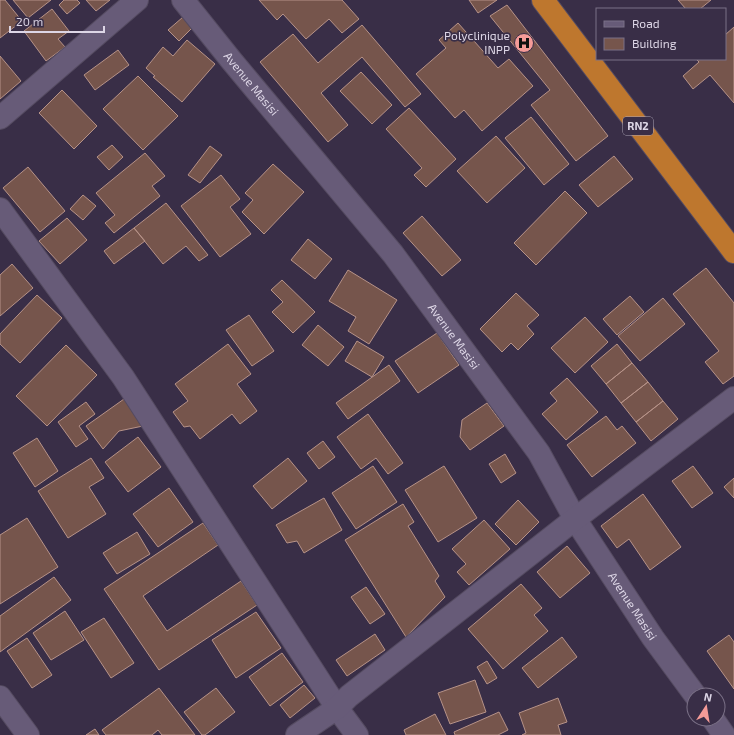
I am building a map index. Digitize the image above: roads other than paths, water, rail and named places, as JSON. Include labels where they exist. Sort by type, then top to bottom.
[{"type":"highway","name":"RN2","points":[[543,0],[734,252]]},
{"type":"street","points":[[0,118],[137,0]]},
{"type":"street","name":"Avenue Masisi","points":[[183,0],[236,66],[393,254],[539,454],[575,519],[653,638],[689,687]]},
{"type":"street","points":[[0,209],[123,377],[337,708],[357,735]]},
{"type":"street","points":[[297,735],[337,708],[349,696],[575,519],[734,398]]},
{"type":"street","points":[[0,697],[28,735]]},
{"type":"place","name":"Polyclinique INPP","points":[[524,43]]}]
